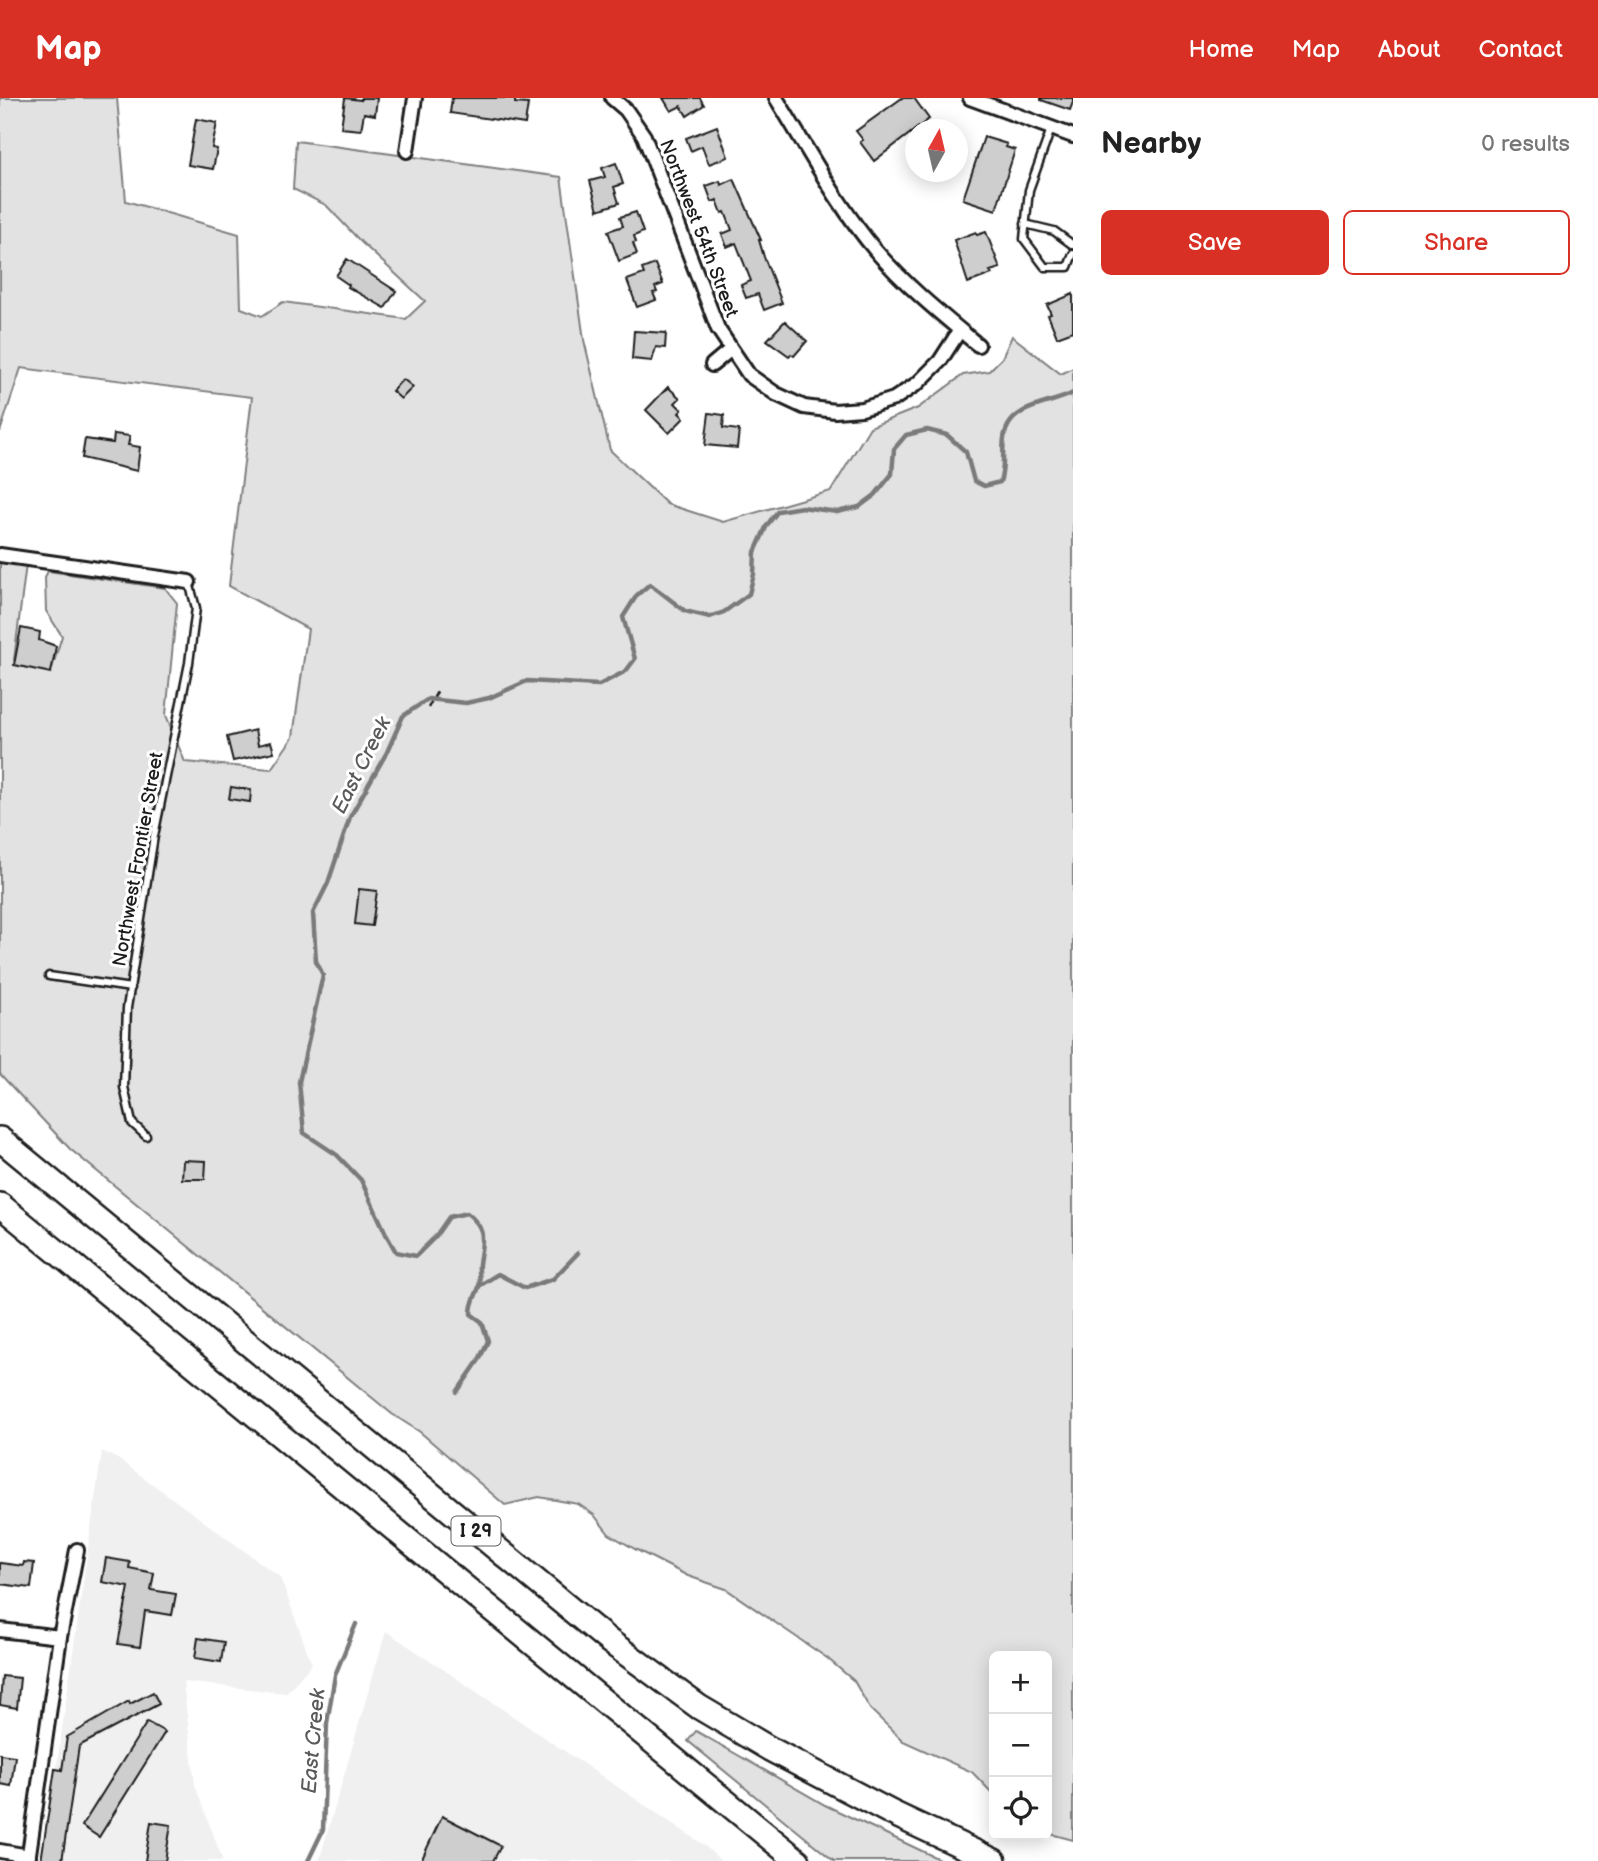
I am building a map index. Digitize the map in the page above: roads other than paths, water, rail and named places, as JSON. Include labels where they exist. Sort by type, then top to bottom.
[{"type":"highway","name":"I 29","points":[[0,1139],[610,1641],[688,1699],[770,1749],[892,1813],[994,1861]]},
{"type":"highway","name":"I 29","points":[[0,1205],[798,1861]]},
{"type":"street","points":[[407,151],[415,98]]},
{"type":"street","name":"Northwest 54th Street","points":[[612,98],[626,110],[644,136],[718,329],[749,375],[776,394],[804,407],[835,411],[862,410],[894,399],[918,383],[940,361],[960,330]]},
{"type":"street","points":[[776,98],[847,212],[876,251],[906,283],[978,345]]},
{"type":"street","points":[[970,98],[1073,136]]},
{"type":"street","points":[[712,365],[731,349]]},
{"type":"street","points":[[0,555],[189,582]]},
{"type":"street","points":[[0,1851],[28,1858],[60,1637],[77,1550]]},
{"type":"street","points":[[0,1630],[60,1637]]},
{"type":"lane","points":[[1051,129],[1029,190],[1024,239],[1045,267],[1068,267],[1073,254]]},
{"type":"lane","points":[[1025,224],[1054,231],[1073,245]]},
{"type":"lane","name":"Northwest Frontier Street","points":[[146,1136],[132,1123],[124,1087],[127,1008],[154,836],[189,663],[196,608],[189,582]]},
{"type":"lane","points":[[49,976],[131,988]]},
{"type":"waterway","name":"East Creek","points":[[457,1392],[479,1360],[488,1341],[482,1322],[471,1314],[472,1303],[480,1284],[481,1230],[467,1213],[449,1217],[435,1237],[416,1256],[396,1252],[361,1180],[337,1155],[304,1133],[299,1082],[323,975],[316,961],[313,913],[328,883],[350,817],[387,752],[403,716],[428,699],[466,703],[489,698],[527,681],[599,685],[626,671],[635,659],[623,617],[637,595],[650,584],[685,611],[710,617],[724,612],[749,594],[754,574],[755,552],[767,525],[778,511],[802,507],[837,512],[859,507],[875,495],[892,474],[894,449],[906,435],[927,430],[947,435],[966,452],[974,481],[984,486],[1000,482],[1004,438],[1007,427],[1014,418],[1031,408],[1073,393]]},
{"type":"waterway","points":[[479,1286],[498,1274],[525,1288],[553,1279],[578,1253]]},
{"type":"waterway","name":"East Creek","points":[[308,1861],[323,1830],[327,1723],[335,1675],[356,1624]]}]
